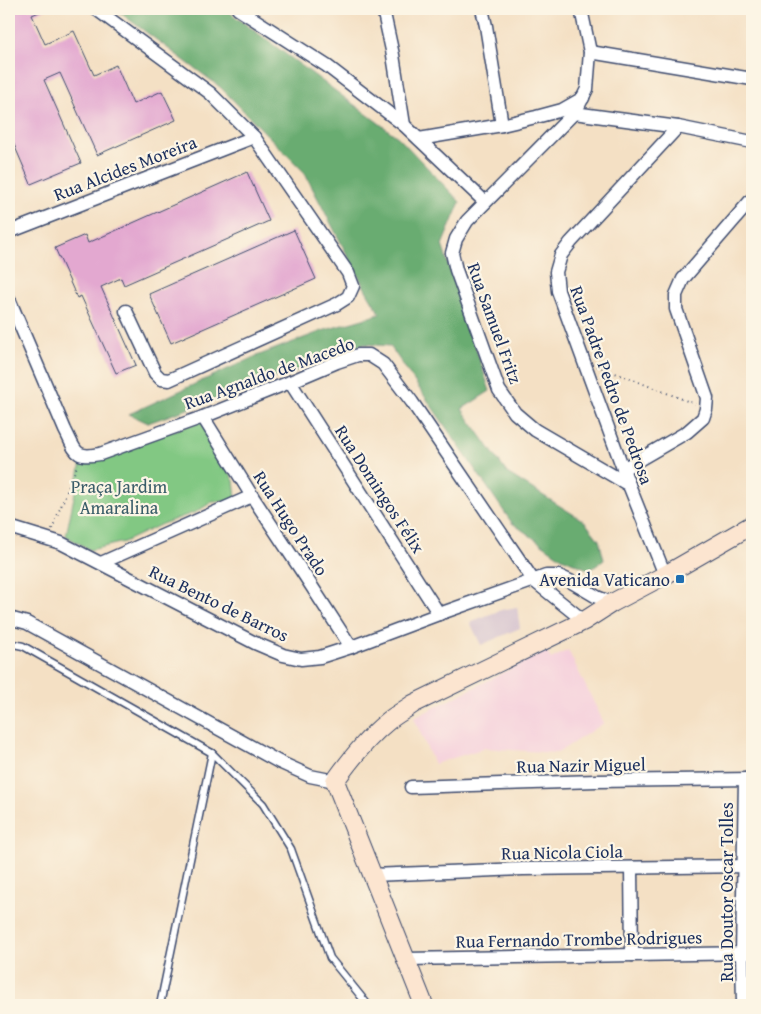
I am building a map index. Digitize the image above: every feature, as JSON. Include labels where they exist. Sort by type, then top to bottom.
[{"type":"street","points":[[96,9],[210,93],[254,137],[348,273],[353,286],[348,297],[337,304],[169,380],[161,379],[155,373],[126,311]]},
{"type":"street","points":[[238,9],[327,66],[404,125],[485,202]]},
{"type":"street","points":[[383,9],[393,55],[404,125]]},
{"type":"street","points":[[482,9],[502,125]]},
{"type":"street","name":"Rua Samuel Fritz","points":[[581,9],[590,52],[587,90],[583,98],[574,113],[467,221],[456,239],[452,253],[456,270],[499,390],[515,413],[535,430],[629,485]]},
{"type":"street","points":[[590,52],[752,79]]},
{"type":"street","points":[[419,139],[536,118],[562,110],[583,98]]},
{"type":"street","points":[[574,113],[678,127],[752,142]]},
{"type":"street","name":"Rua Padre Pedro de Pedrosa","points":[[665,575],[629,485],[558,292],[556,272],[562,255],[571,242],[678,127]]},
{"type":"street","name":"Rua Alcides Moreira","points":[[9,232],[254,137]]},
{"type":"street","points":[[623,469],[687,432],[703,418],[707,398],[676,309],[676,295],[683,279],[752,199]]},
{"type":"street","points":[[9,299],[65,430],[76,451],[81,456]]},
{"type":"street","name":"Rua Agnaldo de Macedo","points":[[81,456],[100,454],[203,417],[337,362],[358,355],[369,355],[383,364],[424,419],[533,580]]},
{"type":"street","name":"Rua Domingos Félix","points":[[290,382],[439,614]]},
{"type":"street","name":"Rua Hugo Prado","points":[[203,417],[252,496],[351,647]]},
{"type":"street","points":[[101,563],[252,496]]},
{"type":"street","name":"Rua Bento de Barros","points":[[9,526],[61,543],[232,631],[283,655],[301,659],[320,657],[351,647],[546,576],[559,576],[612,603]]},
{"type":"street","points":[[335,781],[364,744],[387,722],[414,704],[584,620],[612,603],[747,531]]},
{"type":"street","points":[[533,580],[584,620]]},
{"type":"street","points":[[9,618],[27,623],[279,762],[310,776],[335,781]]},
{"type":"street","name":"Rua Nazir Miguel","points":[[411,786],[596,781],[748,780]]},
{"type":"street","name":"Rua Doutor Oscar Tolles","points":[[743,1005],[747,954],[748,780]]},
{"type":"street","points":[[335,781],[424,1005]]},
{"type":"street","name":"Rua Nicola Ciola","points":[[372,875],[524,869],[748,866]]},
{"type":"street","points":[[631,868],[632,955]]},
{"type":"street","name":"Rua Fernando Trombe Rodrigues","points":[[407,959],[747,954]]},
{"type":"lane","points":[[9,643],[23,646],[212,753],[262,804],[291,849],[330,958],[368,1005]]},
{"type":"lane","points":[[160,1005],[212,753]]},
{"type":"path","points":[[584,360],[706,409]]},
{"type":"path","points":[[48,538],[81,456]]},
{"type":"shaded area","points":[[517,607],[520,628],[481,645],[470,622],[501,610]]},
{"type":"shaded area","points":[[568,650],[604,723],[557,753],[485,748],[434,764],[414,718],[546,651],[551,659]]},
{"type":"green space","points":[[115,9],[225,9],[399,138],[460,202],[442,245],[490,391],[462,409],[507,473],[584,521],[599,540],[604,560],[590,570],[562,558],[512,523],[390,346],[364,344],[309,366],[148,423],[129,414],[254,357],[322,331],[380,314],[304,172],[220,87]]},
{"type":"green space","name":"Praça Jardim Amaralina","points":[[201,421],[222,456],[234,481],[236,498],[229,501],[212,502],[196,512],[162,524],[124,542],[90,550],[66,536],[81,463]]},
{"type":"building","points":[[20,9],[46,9],[32,15],[45,44],[74,31],[94,75],[116,65],[133,104],[162,91],[176,120],[97,155],[60,73],[44,80],[81,163],[31,184],[9,133],[9,113],[15,110],[9,95],[9,14]]},
{"type":"building","points":[[247,172],[269,221],[124,285],[121,278],[101,287],[136,365],[116,373],[81,296],[77,298],[55,248],[85,235],[88,243]]},
{"type":"building","points":[[294,230],[316,279],[171,343],[149,294]]},
{"type":"place","name":"Avenida Vaticano","points":[[680,579]]}]
